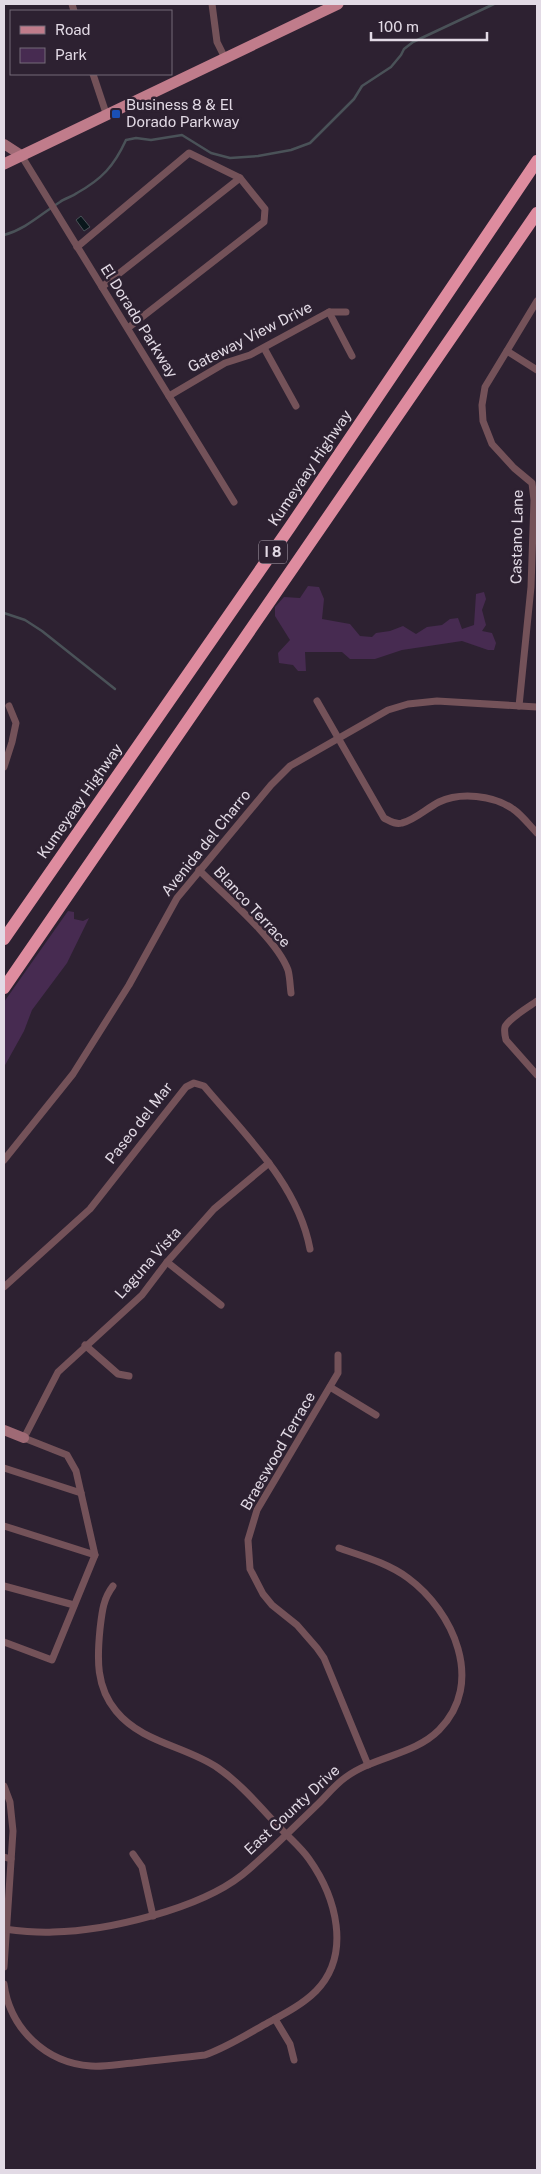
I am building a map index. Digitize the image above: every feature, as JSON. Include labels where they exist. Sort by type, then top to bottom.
[{"type":"highway","name":"Kumeyaay Highway","points":[[4,939],[290,527],[537,161]]},
{"type":"highway","name":"I 8","points":[[4,988],[537,213]]},
{"type":"main road","points":[[4,164],[20,154],[106,116],[338,4]]},
{"type":"street","points":[[212,4],[217,42],[225,58]]},
{"type":"street","points":[[94,75],[106,116]]},
{"type":"street","points":[[4,144],[20,154]]},
{"type":"street","points":[[77,247],[189,153],[240,178],[264,208],[264,222],[128,328]]},
{"type":"street","name":"El Dorado Parkway","points":[[20,154],[234,502]]},
{"type":"street","points":[[102,287],[240,178]]},
{"type":"street","points":[[537,301],[507,350],[537,370]]},
{"type":"street","points":[[329,312],[352,356]]},
{"type":"street","name":"Gateway View Drive","points":[[169,396],[225,363],[250,355],[329,312],[346,312]]},
{"type":"street","points":[[264,348],[296,406]]},
{"type":"street","name":"Castano Lane","points":[[507,350],[485,387],[482,404],[483,421],[492,444],[514,468],[529,479],[532,483],[533,491],[531,587],[519,706]]},
{"type":"street","points":[[317,701],[384,818],[394,823],[403,823],[441,801],[465,796],[481,797],[498,801],[513,809],[537,833]]},
{"type":"street","name":"Avenida del Charro","points":[[4,1160],[73,1074],[129,985],[177,898],[272,784],[290,766],[388,710],[413,703],[437,702],[537,707]]},
{"type":"street","points":[[4,767],[16,723],[9,706]]},
{"type":"street","name":"Blanco Terrace","points":[[199,870],[257,928],[278,952],[288,970],[291,993]]},
{"type":"street","points":[[537,1001],[509,1022],[505,1028],[506,1040],[537,1075]]},
{"type":"street","name":"Paseo del Mar","points":[[4,1287],[90,1209],[186,1087],[194,1083],[204,1086],[270,1163],[292,1198],[307,1232],[310,1249]]},
{"type":"street","name":"Laguna Vista","points":[[24,1438],[53,1378],[85,1345],[142,1295],[167,1262],[214,1210],[270,1163]]},
{"type":"street","points":[[167,1262],[221,1305]]},
{"type":"street","points":[[85,1345],[118,1374],[129,1376]]},
{"type":"street","name":"Braeswood Terrace","points":[[338,1355],[338,1373],[257,1510],[248,1540],[250,1569],[263,1594],[272,1605],[297,1626],[321,1653],[368,1765]]},
{"type":"street","points":[[330,1387],[376,1415]]},
{"type":"street","points":[[4,1430],[67,1455],[76,1471],[95,1555],[52,1660],[4,1642]]},
{"type":"street","points":[[4,1468],[81,1493]]},
{"type":"street","points":[[4,1526],[95,1555]]},
{"type":"street","name":"East County Drive","points":[[5,1929],[67,1932],[153,1916],[194,1903],[241,1876],[346,1777],[368,1765],[419,1745],[439,1730],[457,1706],[464,1670],[445,1618],[428,1594],[406,1576],[375,1560],[339,1548]]},
{"type":"street","points":[[4,1586],[74,1605]]},
{"type":"street","points":[[4,1984],[12,2014],[29,2038],[53,2056],[81,2065],[100,2066],[205,2055],[221,2049],[308,1998],[322,1984],[332,1967],[337,1945],[333,1910],[321,1877],[305,1853],[241,1787],[224,1773],[190,1752],[144,1734],[128,1723],[115,1710],[102,1685],[98,1661],[103,1603],[113,1586]]},
{"type":"street","points":[[4,1786],[10,1802],[13,1822],[7,1858],[4,1967]]},
{"type":"street","points":[[132,1854],[142,1867],[153,1916]]},
{"type":"street","points":[[275,2019],[290,2044],[294,2060]]},
{"type":"green space","points":[[308,586],[319,587],[324,599],[322,619],[350,624],[360,636],[372,637],[376,633],[390,631],[403,626],[416,634],[427,627],[442,625],[450,619],[458,618],[462,629],[474,625],[476,594],[484,592],[486,599],[482,610],[486,625],[482,631],[492,633],[496,643],[494,650],[488,650],[462,641],[402,650],[375,659],[350,659],[342,652],[305,652],[306,671],[298,671],[293,665],[279,663],[278,653],[290,640],[275,616],[275,607],[284,597],[300,598]]},
{"type":"green space","points":[[68,911],[74,912],[74,919],[83,921],[89,918],[67,963],[32,1010],[24,1031],[4,1067],[4,1002]]},
{"type":"shaded area","points":[[81,216],[90,227],[84,231],[76,220]]},
{"type":"waterway","points":[[4,235],[26,225],[94,182],[112,165],[126,140],[136,138],[151,140],[182,135],[211,153],[230,158],[258,156],[291,150],[310,143],[354,99],[362,86],[391,67],[404,49],[413,42],[494,4]]},
{"type":"waterway","points":[[4,613],[25,620],[42,631],[115,689]]},
{"type":"place","name":"Business 8 & El Dorado Parkway","points":[[116,114]]}]
